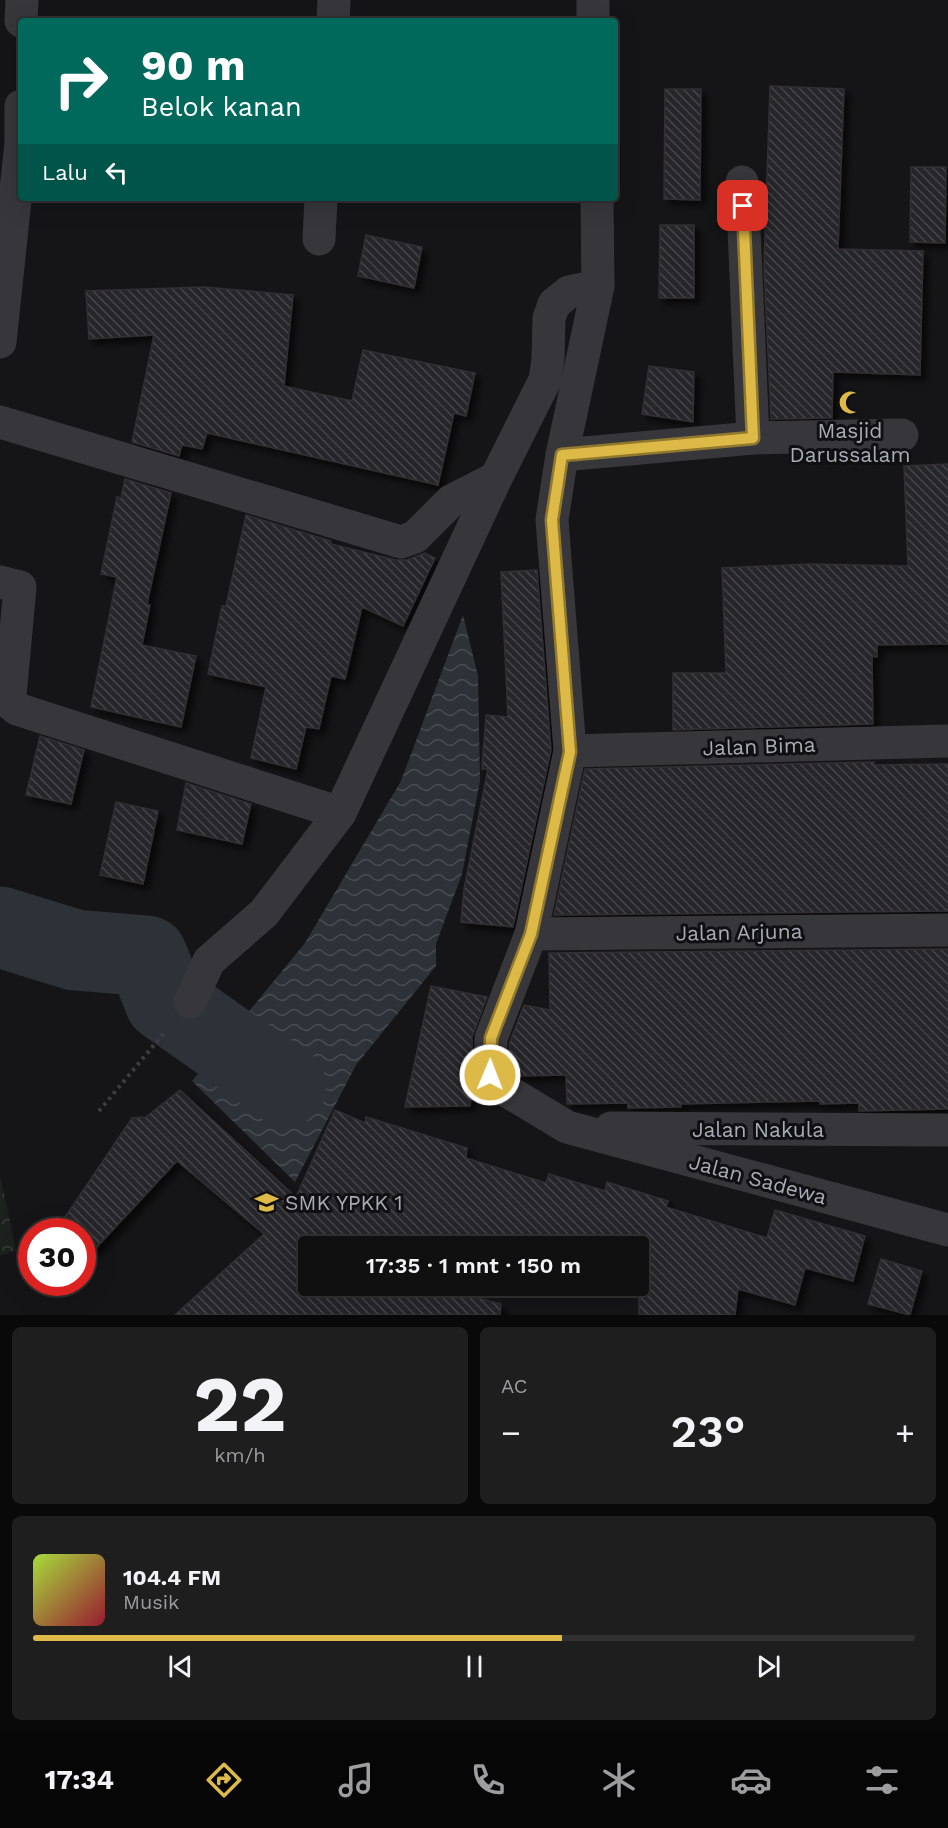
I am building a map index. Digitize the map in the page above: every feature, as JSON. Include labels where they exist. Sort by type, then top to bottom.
[{"type":"street","points":[[21,18],[22,0]]},
{"type":"street","points":[[333,18],[334,0]]},
{"type":"street","points":[[593,0],[593,18]]},
{"type":"street","points":[[0,342],[18,171]]},
{"type":"street","points":[[742,182],[753,438]]},
{"type":"street","points":[[319,239],[321,201]]},
{"type":"street","points":[[567,1127],[502,1088],[490,1075],[491,1038],[531,934],[570,752],[552,520],[562,455],[598,286],[597,201]]},
{"type":"street","points":[[189,1002],[209,962],[264,913],[329,809],[544,380],[548,359],[549,318],[554,304],[568,292],[598,286]]},
{"type":"street","points":[[0,422],[401,542],[415,537],[452,501],[496,478]]},
{"type":"street","points":[[562,455],[753,438],[902,435]]},
{"type":"street","points":[[0,582],[20,587],[10,696],[11,704],[17,709],[329,809]]},
{"type":"street","name":"Jalan Bima","points":[[570,752],[948,741]]},
{"type":"street","name":"Jalan Arjuna","points":[[531,934],[948,930]]},
{"type":"street","name":"Jalan Nakula","points":[[567,1127],[948,1130]]},
{"type":"street","name":"Jalan Sadewa","points":[[567,1127],[948,1230]]},
{"type":"path","points":[[99,1112],[167,1030]]},
{"type":"green space","points":[[0,1175],[16,1251],[0,1256]]},
{"type":"water","points":[[463,615],[478,676],[480,781],[462,874],[436,944],[436,966],[356,1065],[295,1182],[192,1081],[305,943],[401,781]]},
{"type":"building","points":[[770,86],[844,89],[838,249],[923,251],[920,375],[833,372],[832,418],[771,419],[764,266]]},
{"type":"building","points":[[665,89],[701,89],[700,200],[664,199]]},
{"type":"building","points":[[911,167],[946,167],[945,243],[910,242]]},
{"type":"building","points":[[660,225],[694,225],[694,298],[659,298]]},
{"type":"building","points":[[366,235],[422,247],[414,288],[358,276]]},
{"type":"building","points":[[204,287],[293,295],[284,386],[352,401],[363,350],[475,373],[466,416],[454,413],[438,485],[207,433],[202,449],[182,445],[179,456],[132,442],[154,335],[89,339],[86,291]]},
{"type":"building","points":[[649,366],[694,372],[693,422],[642,414]]},
{"type":"building","points":[[948,464],[948,644],[877,645],[877,657],[872,656],[873,724],[673,730],[673,673],[726,673],[722,568],[810,564],[908,566],[904,466]]},
{"type":"building","points":[[125,479],[171,493],[147,604],[150,605],[142,645],[196,656],[181,727],[91,707],[117,577],[101,574],[117,497],[121,498]]},
{"type":"building","points":[[246,515],[331,541],[331,544],[396,560],[407,560],[425,553],[435,558],[403,626],[362,607],[345,679],[331,676],[319,729],[306,727],[296,769],[251,758],[266,687],[208,674],[222,606],[226,606]]},
{"type":"building","points":[[537,570],[551,750],[513,927],[461,922],[464,889],[488,769],[482,769],[486,715],[508,717],[501,572]]},
{"type":"building","points":[[40,736],[84,750],[71,804],[26,795]]},
{"type":"building","points":[[874,762],[874,765],[948,764],[948,911],[554,915],[585,769]]},
{"type":"building","points":[[186,783],[251,804],[242,844],[177,830]]},
{"type":"building","points":[[116,802],[158,811],[143,884],[100,875]]},
{"type":"building","points":[[948,949],[948,1109],[859,1111],[859,1103],[820,1104],[820,1101],[681,1104],[681,1107],[628,1108],[628,1103],[567,1104],[566,1075],[518,1076],[509,1068],[510,1042],[524,1005],[550,1010],[549,953]]},
{"type":"building","points":[[431,986],[487,997],[472,1037],[473,1079],[470,1106],[405,1107]]},
{"type":"building","points":[[180,1090],[296,1197],[335,1110],[365,1123],[366,1117],[467,1148],[466,1158],[546,1183],[549,1174],[605,1191],[607,1182],[668,1201],[666,1207],[767,1238],[775,1210],[865,1236],[853,1281],[805,1268],[795,1305],[738,1289],[735,1315],[639,1315],[639,1296],[649,1296],[649,1236],[298,1236],[298,1296],[472,1296],[501,1304],[500,1315],[175,1315],[264,1234],[177,1161],[96,1248],[96,1218],[64,1218],[132,1118],[146,1117]]},
{"type":"building","points":[[881,1259],[922,1271],[910,1315],[868,1304]]},
{"type":"waterway","points":[[0,927],[75,950],[147,956],[165,1001],[286,1086]]},
{"type":"place","name":"Masjid Darussalam","points":[[850,402]]},
{"type":"place","name":"SMK YPKK 1","points":[[267,1202]]},
{"type":"route","points":[[490,1075],[491,1038],[531,934],[570,752],[552,520],[562,455],[753,438],[743,206]]}]
